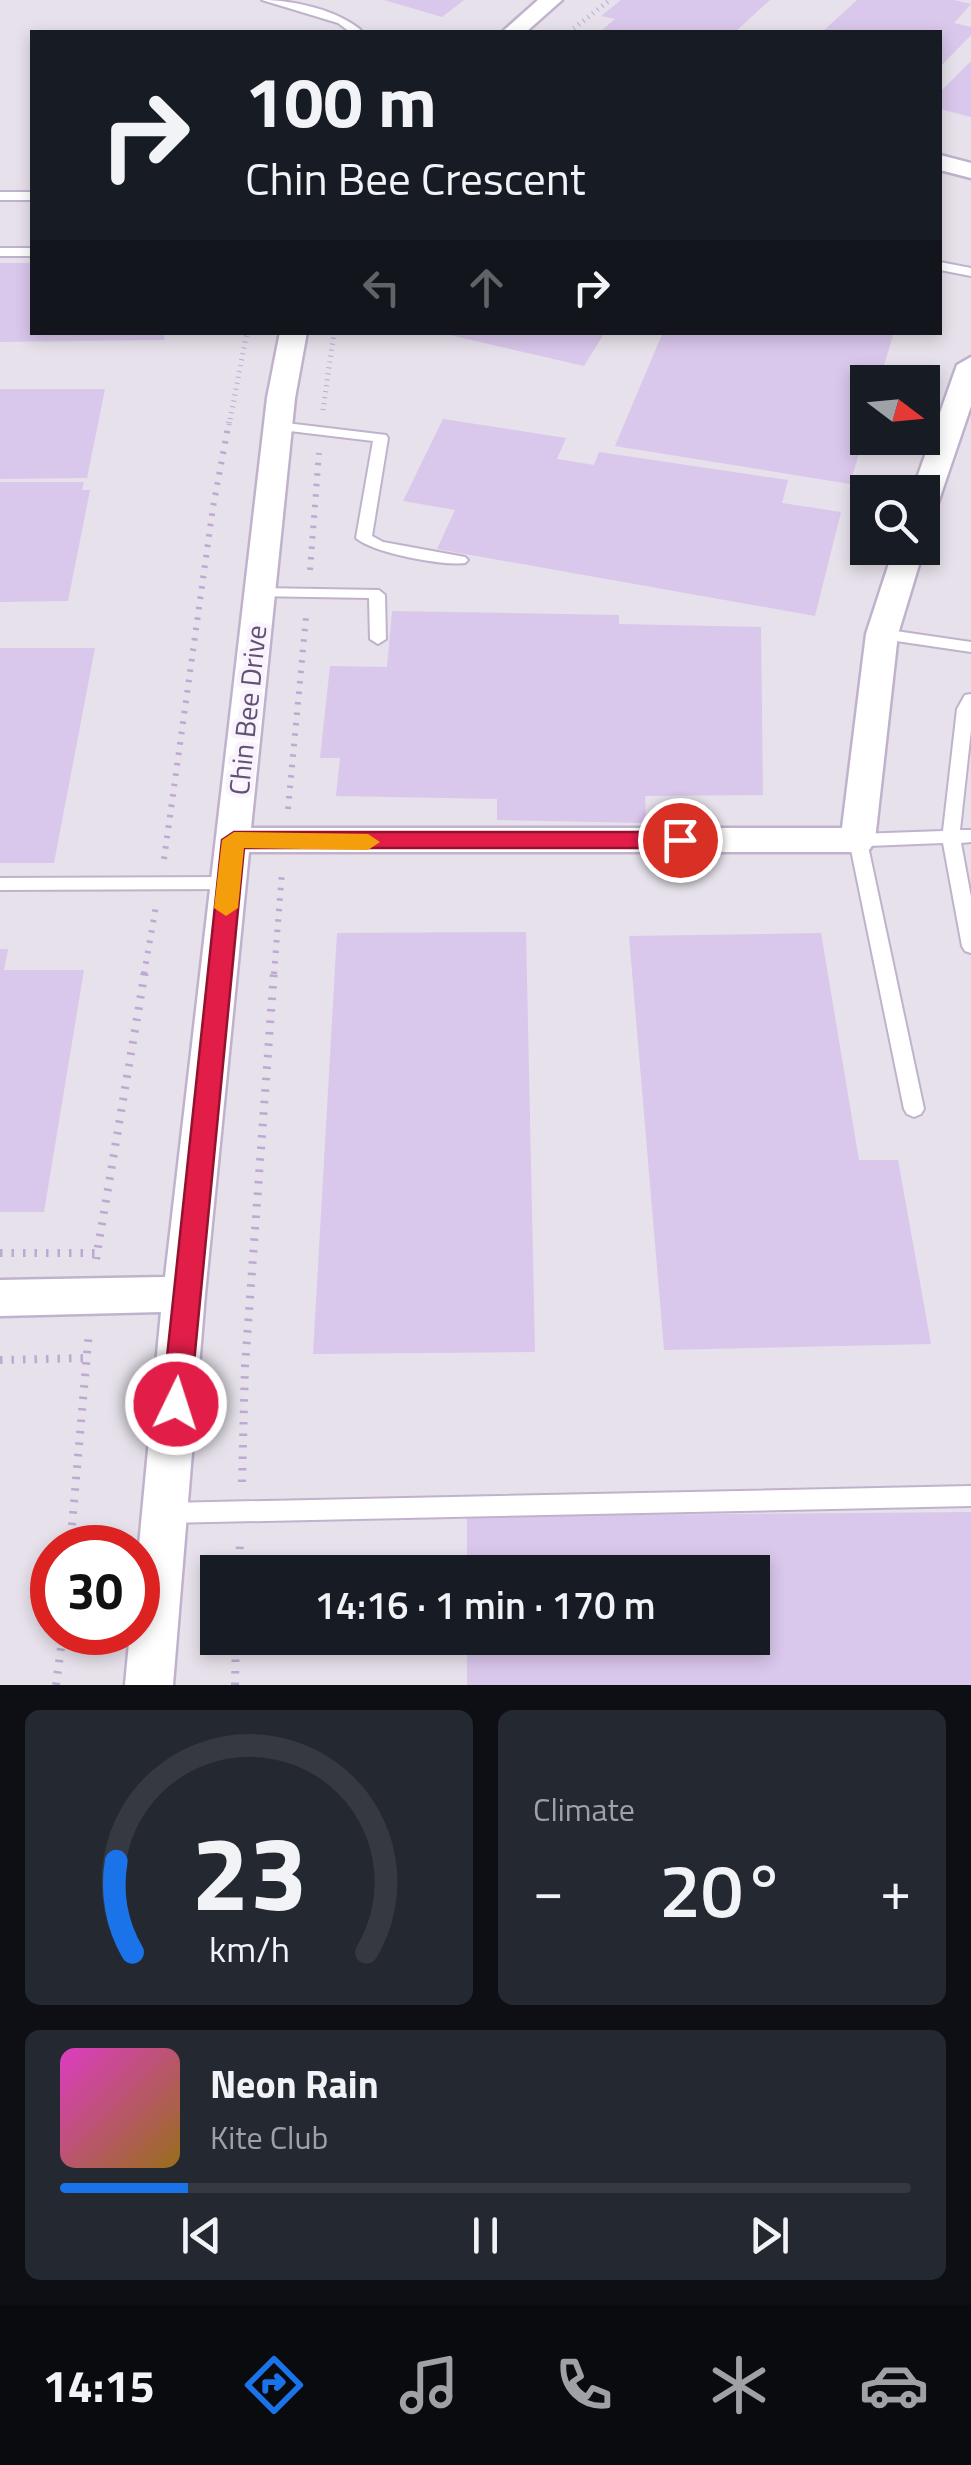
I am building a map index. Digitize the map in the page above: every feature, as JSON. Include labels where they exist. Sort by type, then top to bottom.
[{"type":"street","points":[[515,30],[552,0]]},
{"type":"street","points":[[942,163],[971,170]]},
{"type":"street","name":"Chin Bee Drive","points":[[149,1685],[168,1513],[184,1294],[259,593],[278,426],[293,335]]},
{"type":"street","points":[[933,475],[971,366]]},
{"type":"street","points":[[234,840],[858,840],[882,634],[904,565]]},
{"type":"street","points":[[0,1298],[184,1294]]},
{"type":"lane","points":[[267,0],[342,21],[353,30]]},
{"type":"lane","points":[[0,196],[30,196]]},
{"type":"lane","points":[[0,252],[30,252]]},
{"type":"lane","points":[[942,266],[971,272]]},
{"type":"lane","points":[[278,426],[373,434],[383,441],[362,532],[369,544],[460,560]]},
{"type":"lane","points":[[259,593],[373,592],[377,596],[378,638]]},
{"type":"lane","points":[[882,634],[971,647]]},
{"type":"lane","points":[[971,699],[964,708],[951,837],[971,946]]},
{"type":"lane","points":[[914,1109],[858,840],[971,836]]},
{"type":"lane","points":[[0,884],[229,883]]},
{"type":"lane","points":[[168,1513],[971,1496]]},
{"type":"path","points":[[572,30],[610,0]]},
{"type":"path","points":[[72,1525],[96,1253],[160,883],[213,507],[246,335]]},
{"type":"path","points":[[239,1555],[247,1346],[284,840],[309,592],[320,430],[334,335]]},
{"type":"path","points":[[0,1253],[96,1253]]},
{"type":"path","points":[[0,1360],[86,1358]]},
{"type":"path","points":[[56,1685],[60,1655]]},
{"type":"path","points":[[234,1685],[235,1655]]},
{"type":"shaded area","points":[[0,0],[971,0],[971,1685],[0,1685]]},
{"type":"building","points":[[384,0],[464,0],[442,17]]},
{"type":"building","points":[[621,0],[770,0],[737,30],[602,30],[615,19],[601,16]]},
{"type":"building","points":[[857,0],[954,0],[971,4],[954,23],[971,27],[971,35],[942,65],[942,30],[824,30]]},
{"type":"building","points":[[971,61],[971,117],[942,110],[942,90]]},
{"type":"building","points":[[0,263],[30,263],[30,335],[165,335],[164,340],[0,342]]},
{"type":"building","points":[[450,335],[603,335],[584,366]]},
{"type":"building","points":[[662,335],[893,335],[884,365],[850,365],[850,455],[859,455],[850,484],[615,446]]},
{"type":"building","points":[[0,389],[105,389],[87,478],[0,479]]},
{"type":"building","points":[[443,419],[566,438],[557,459],[594,465],[599,452],[788,480],[782,503],[841,512],[815,616],[437,549],[455,510],[403,501]]},
{"type":"building","points":[[0,482],[84,482],[82,490],[90,490],[68,601],[0,602]]},
{"type":"building","points":[[392,611],[619,615],[619,624],[761,627],[763,795],[645,796],[646,823],[497,820],[497,799],[336,796],[340,758],[320,758],[330,666],[387,667]]},
{"type":"building","points":[[0,648],[95,648],[54,863],[0,863]]},
{"type":"building","points":[[526,932],[535,1352],[313,1354],[337,933]]},
{"type":"building","points":[[821,933],[859,1160],[898,1160],[931,1344],[664,1350],[629,936]]},
{"type":"building","points":[[0,949],[8,949],[4,970],[84,970],[44,1212],[0,1212]]},
{"type":"building","points":[[971,1512],[971,1685],[467,1685],[467,1655],[770,1655],[770,1555],[467,1555],[467,1516]]},
{"type":"slow traffic","points":[[226,908],[234,840],[368,842]]},
{"type":"route","points":[[176,1404],[184,1294],[234,840],[680,840]]}]
